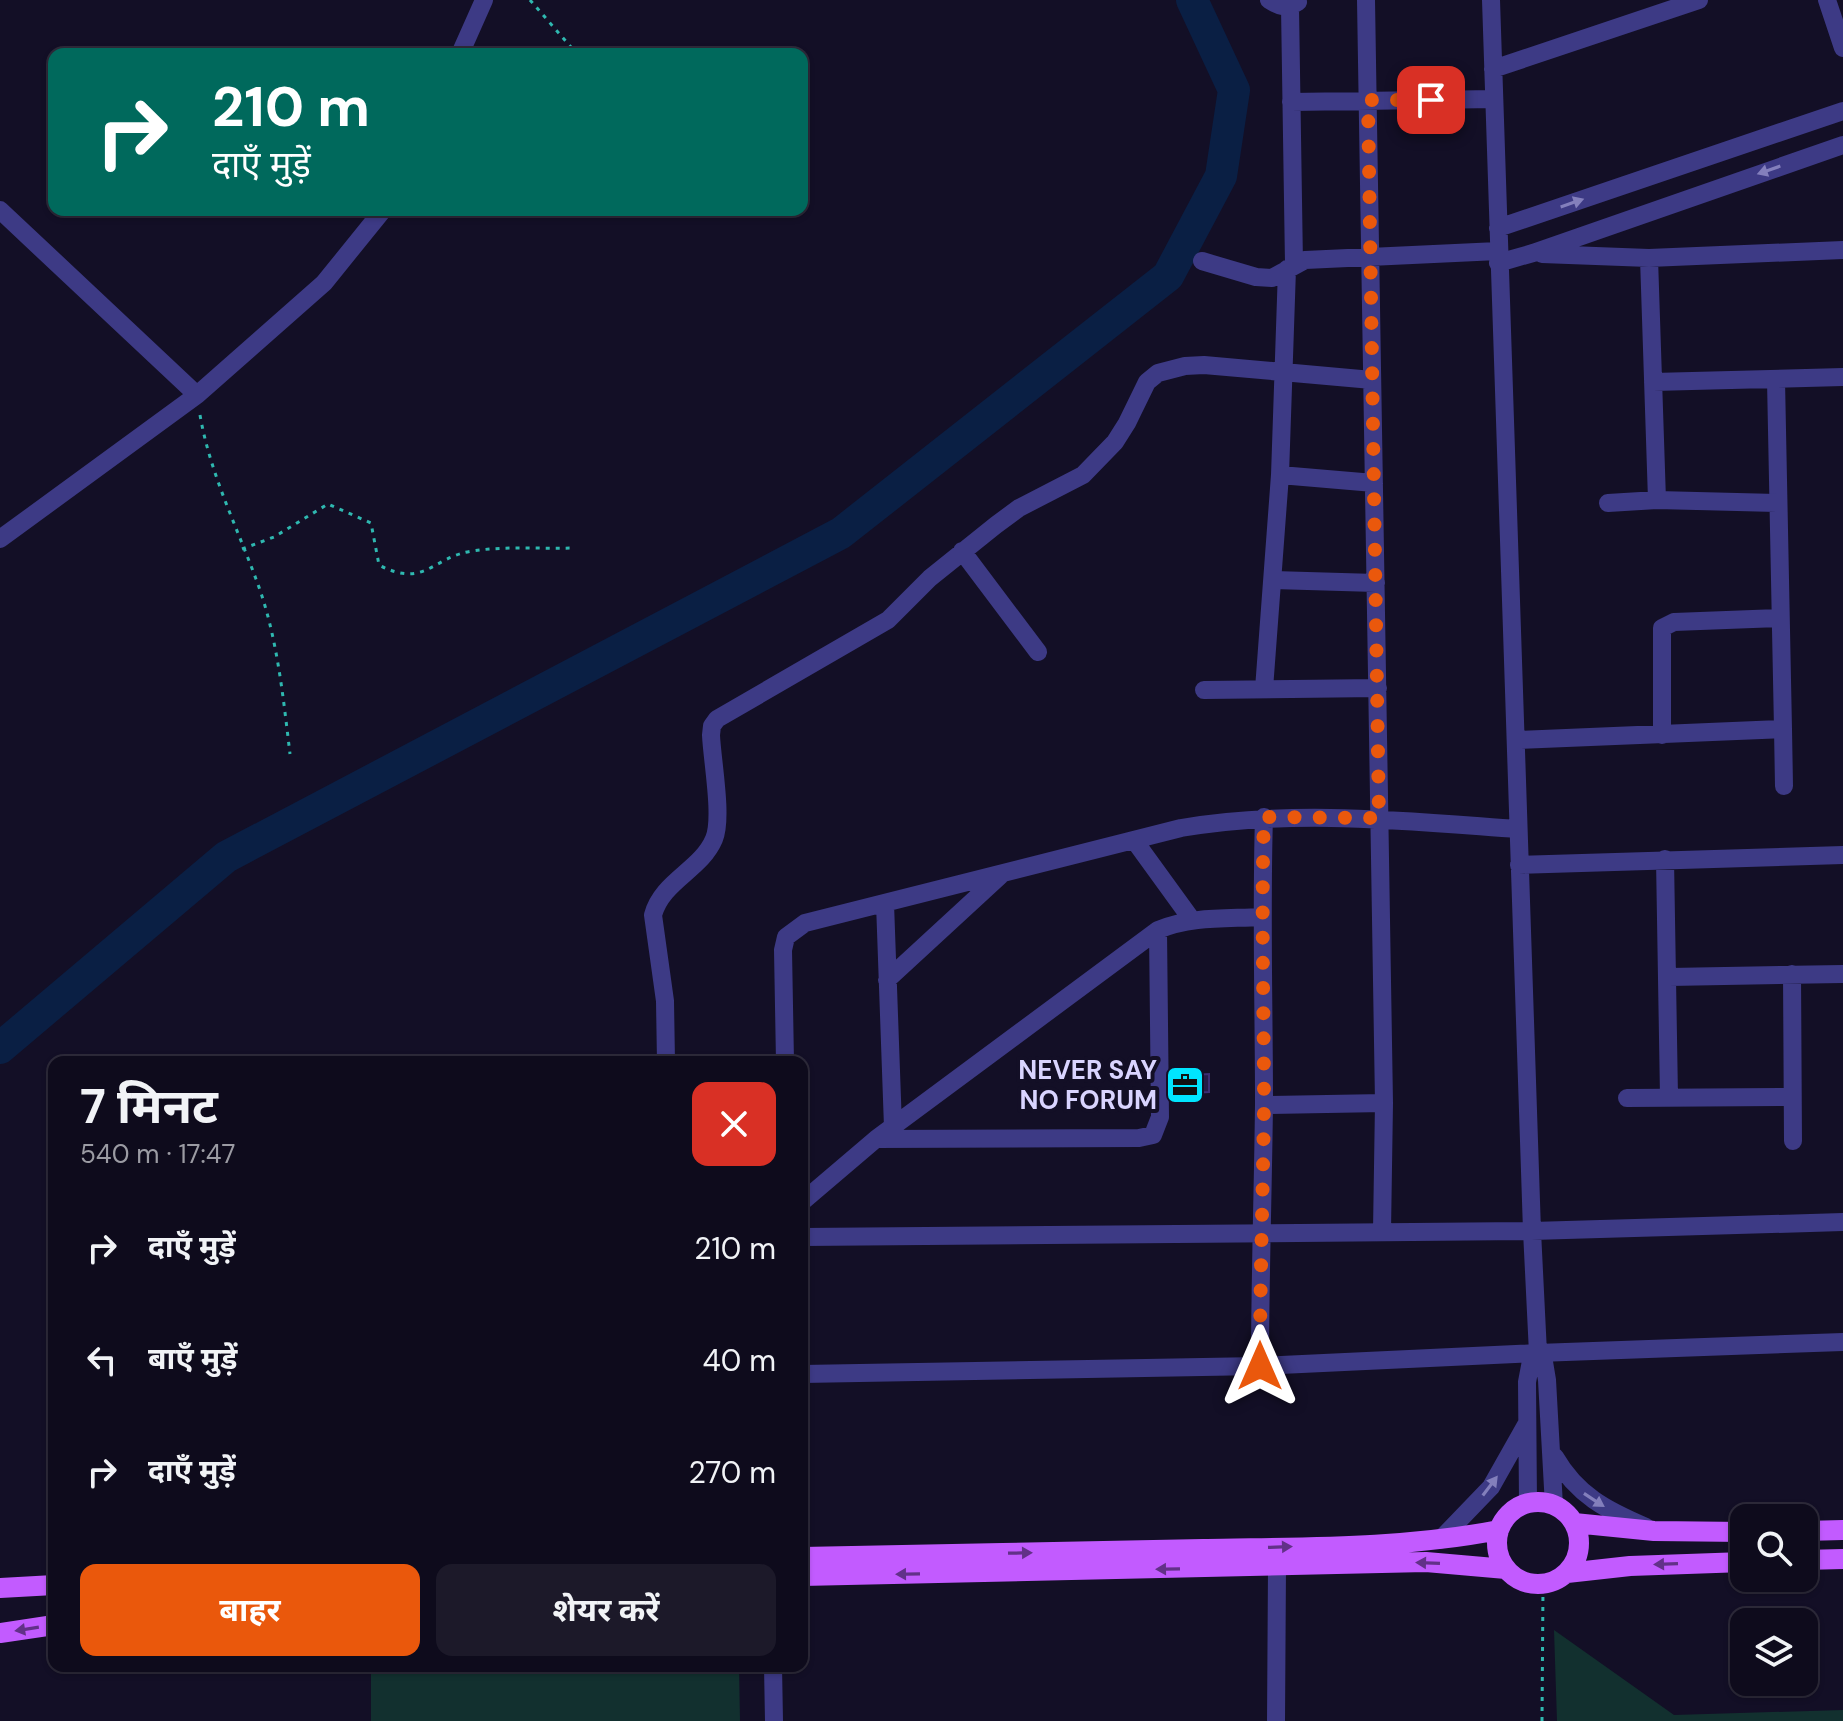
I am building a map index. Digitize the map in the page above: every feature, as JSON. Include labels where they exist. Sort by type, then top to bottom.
[{"type":"main road","points":[[1541,1502],[1566,1513],[1579,1536],[1575,1562],[1567,1573],[1543,1585],[1516,1579],[1499,1557],[1499,1530],[1505,1518],[1528,1503],[1541,1502]]},
{"type":"main road","points":[[1574,1523],[1654,1531],[1730,1532]]},
{"type":"main road","points":[[808,1557],[1278,1548],[1440,1540],[1499,1530]]},
{"type":"main road","points":[[1818,1531],[1843,1530]]},
{"type":"main road","points":[[1818,1560],[1843,1559]]},
{"type":"main road","points":[[808,1576],[1426,1562],[1506,1569]]},
{"type":"main road","points":[[1567,1573],[1642,1565],[1730,1562]]},
{"type":"main road","points":[[0,1588],[48,1585]]},
{"type":"main road","points":[[0,1633],[48,1626]]},
{"type":"street","points":[[463,48],[484,0]]},
{"type":"street","points":[[1264,689],[1291,266],[1291,102],[1295,3],[1280,6],[1269,0]]},
{"type":"street","points":[[1366,0],[1384,1103],[1382,1231]]},
{"type":"street","points":[[1491,0],[1532,1231],[1538,1353],[1546,1371],[1554,1506]]},
{"type":"street","points":[[1493,69],[1643,9],[1699,0]]},
{"type":"street","points":[[1827,0],[1843,48]]},
{"type":"street","points":[[1291,102],[1494,99]]},
{"type":"street","points":[[1498,228],[1843,111]]},
{"type":"street","points":[[1533,253],[1843,145]]},
{"type":"street","points":[[0,210],[197,395]]},
{"type":"street","points":[[0,539],[197,395],[324,283],[378,216]]},
{"type":"street","points":[[1202,261],[1272,278],[1305,260],[1498,257],[1533,253],[1649,258],[1843,250]]},
{"type":"street","points":[[1649,258],[1657,500]]},
{"type":"street","points":[[666,1056],[665,1001],[653,915],[663,893],[708,849],[717,829],[712,726],[730,710],[888,620],[930,578],[1019,508],[1083,475],[1115,442],[1147,382],[1158,373],[1204,365],[1372,380]]},
{"type":"street","points":[[1653,382],[1843,377]]},
{"type":"street","points":[[1776,380],[1784,786]]},
{"type":"street","points":[[1280,475],[1374,483]]},
{"type":"street","points":[[1608,503],[1657,500],[1777,503]]},
{"type":"street","points":[[962,551],[1038,652]]},
{"type":"street","points":[[1273,580],[1376,583]]},
{"type":"street","points":[[1662,735],[1662,628],[1674,622],[1779,618]]},
{"type":"street","points":[[1204,690],[1378,688]]},
{"type":"street","points":[[1516,740],[1783,729]]},
{"type":"street","points":[[785,1056],[783,950],[786,937],[805,923],[1210,823],[1264,817],[1379,818],[1518,829]]},
{"type":"street","points":[[1260,1366],[1264,817]]},
{"type":"street","points":[[1134,840],[1192,920]]},
{"type":"street","points":[[1519,865],[1843,855]]},
{"type":"street","points":[[1665,859],[1669,1097]]},
{"type":"street","points":[[887,980],[1003,873]]},
{"type":"street","points":[[885,903],[893,1127]]},
{"type":"street","points":[[808,1197],[876,1139],[1158,930],[1192,920],[1261,917]]},
{"type":"street","points":[[876,1139],[1139,1138],[1153,1135],[1160,1117],[1158,930]]},
{"type":"street","points":[[1792,974],[1793,1141]]},
{"type":"street","points":[[1669,977],[1843,974]]},
{"type":"street","points":[[1627,1098],[1791,1097]]},
{"type":"street","points":[[1264,1105],[1384,1103]]},
{"type":"street","points":[[808,1237],[1532,1231],[1843,1222]]},
{"type":"street","points":[[808,1374],[1260,1366],[1843,1342]]},
{"type":"street","points":[[1528,1503],[1528,1371],[1538,1353]]},
{"type":"street","points":[[1440,1540],[1491,1487],[1527,1423]]},
{"type":"street","points":[[1551,1451],[1577,1489],[1606,1508],[1654,1531]]},
{"type":"street","points":[[1276,1721],[1277,1567]]},
{"type":"street","points":[[773,1672],[774,1721]]},
{"type":"path","points":[[530,0],[572,48]]},
{"type":"path","points":[[197,395],[205,444],[242,549],[256,579],[279,666],[290,754]]},
{"type":"path","points":[[242,549],[274,537],[328,504],[371,523],[379,565],[398,575],[418,573],[471,551],[573,548]]},
{"type":"path","points":[[1542,1721],[1543,1585]]},
{"type":"green space","points":[[1554,1630],[1674,1715],[1843,1710],[1843,1721],[1557,1721]]},
{"type":"green space","points":[[371,1672],[739,1672],[740,1721],[371,1721]]},
{"type":"building","points":[[1209,1074],[1209,1092],[1172,1094],[1172,1076]]},
{"type":"waterway","points":[[0,1048],[226,857],[841,533],[1168,276],[1221,176],[1234,90],[1192,0]]},
{"type":"place","name":"NEVER SAY NO FORUM","points":[[1185,1085]]},
{"type":"route","points":[[1260,1366],[1264,817],[1379,818],[1368,100],[1431,100]]}]
